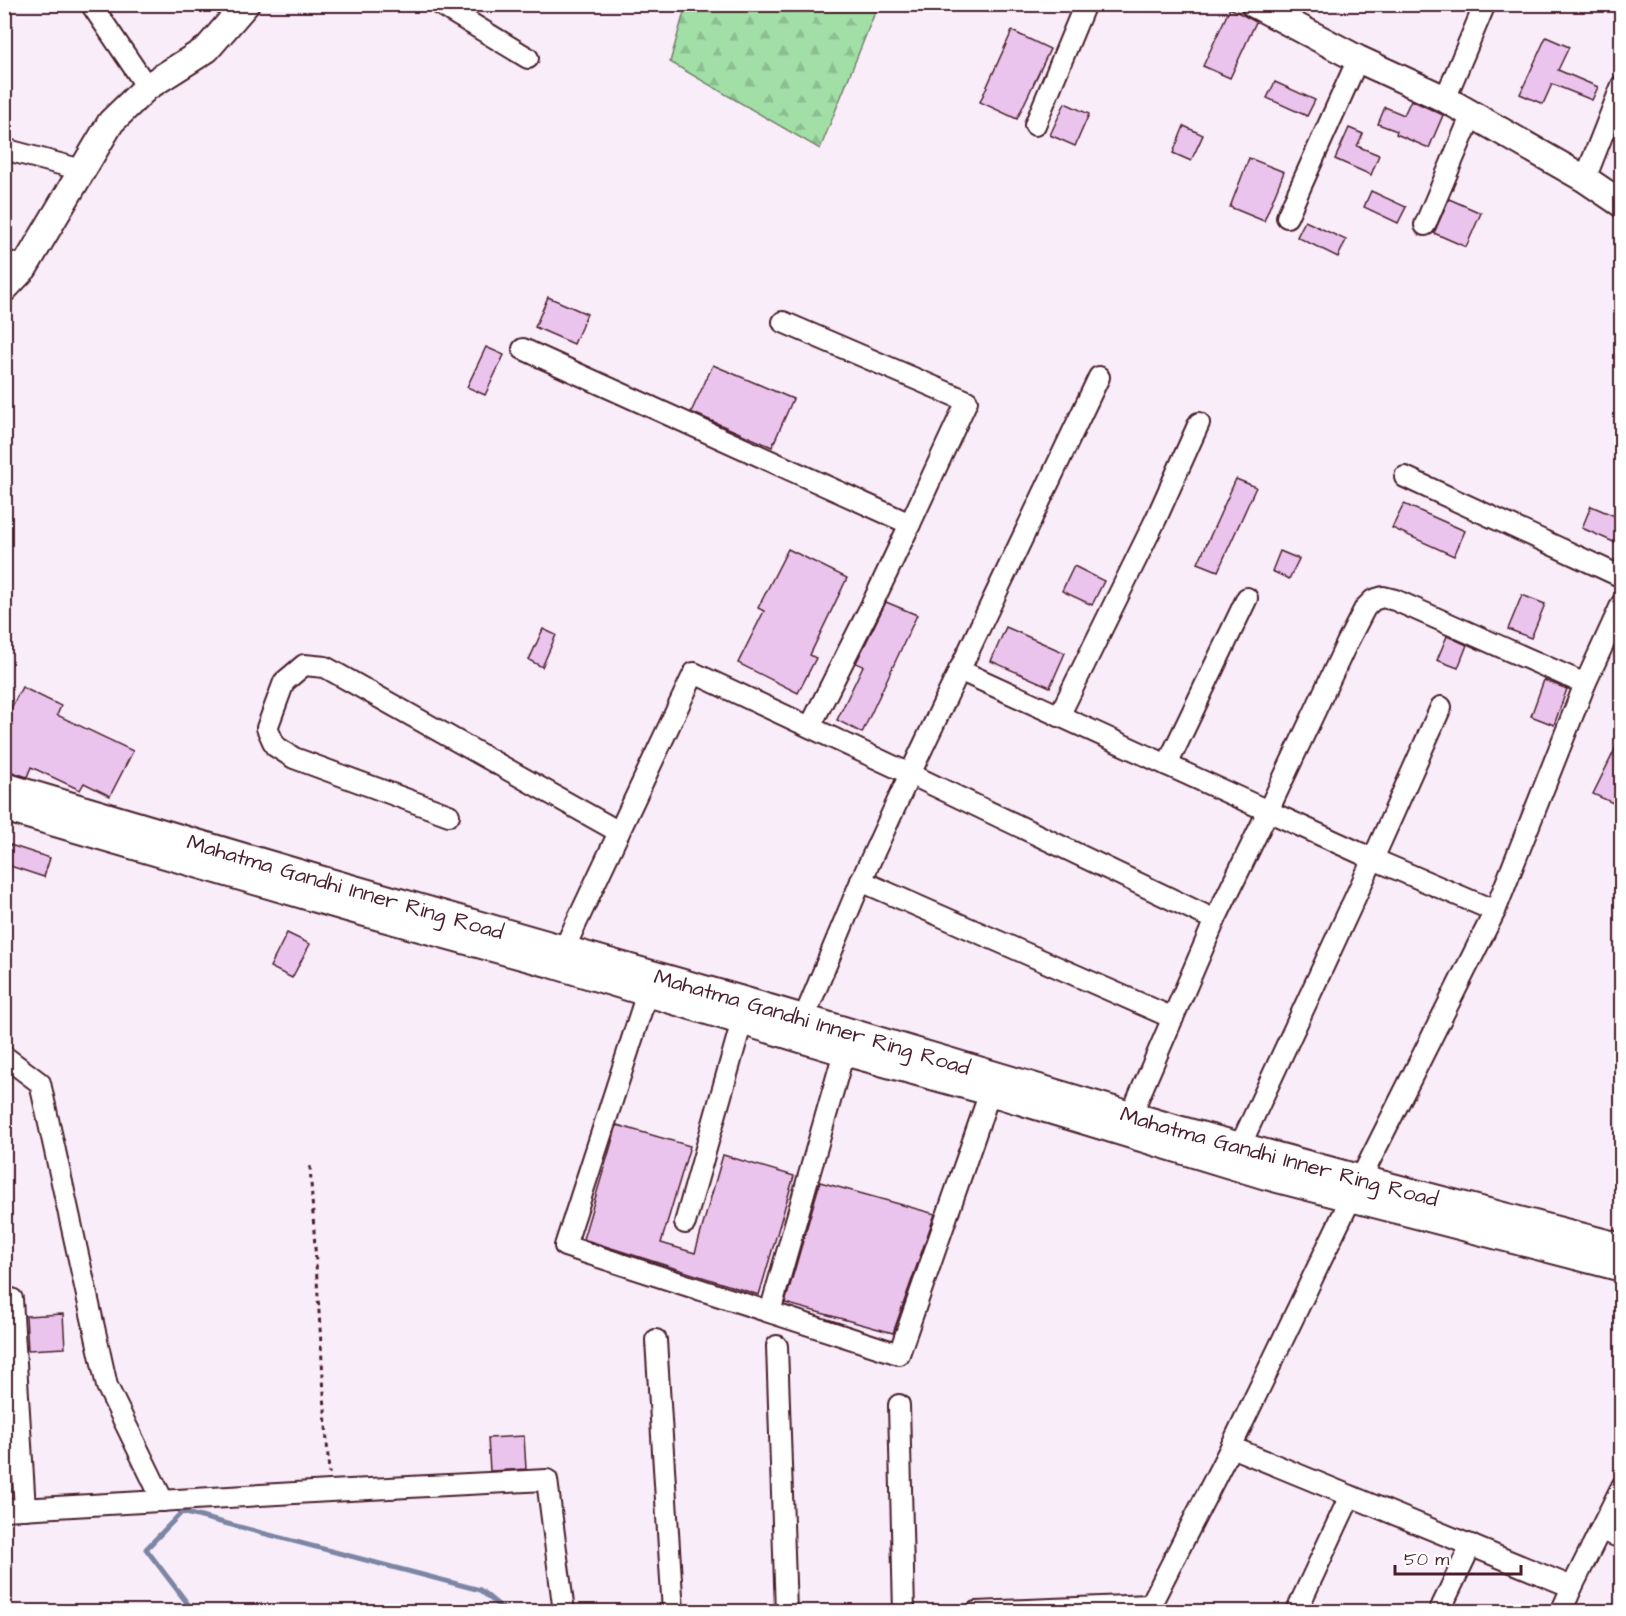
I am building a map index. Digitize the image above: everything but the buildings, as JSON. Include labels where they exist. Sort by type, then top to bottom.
[{"type":"main road","points":[[4,289],[14,264],[82,170],[111,122],[147,87],[207,49],[246,4]]},
{"type":"main road","points":[[1254,4],[1358,60],[1445,99],[1585,179],[1622,204]]},
{"type":"main road","name":"Mahatma Gandhi Inner Ring Road","points":[[4,786],[1240,1146],[1356,1189],[1622,1268]]},
{"type":"main road","name":"Mahatma Gandhi Inner Ring Road","points":[[4,808],[351,909],[551,964],[844,1052],[990,1092],[1266,1176],[1356,1189],[1622,1247]]},
{"type":"street","points":[[440,4],[528,58]]},
{"type":"street","points":[[1035,125],[1085,4]]},
{"type":"street","points":[[1445,99],[1485,4]]},
{"type":"street","points":[[93,7],[147,87]]},
{"type":"street","points":[[1287,217],[1358,60]]},
{"type":"street","points":[[1585,179],[1622,85]]},
{"type":"street","points":[[1425,225],[1472,114]]},
{"type":"street","points":[[4,149],[82,170]]},
{"type":"street","points":[[783,322],[967,401],[874,600],[810,727]]},
{"type":"street","points":[[523,349],[910,524]]},
{"type":"street","points":[[804,1018],[861,882],[910,774],[1099,377]]},
{"type":"street","points":[[1059,716],[1156,519],[1199,423]]},
{"type":"street","points":[[1405,477],[1622,577]]},
{"type":"street","points":[[1131,1115],[1215,920],[1347,642],[1365,608],[1373,600],[1383,597],[1395,600],[1585,684]]},
{"type":"street","points":[[1167,765],[1247,598]]},
{"type":"street","points":[[976,1611],[1148,1608],[1232,1447],[1356,1189],[1495,911],[1585,684],[1622,603]]},
{"type":"street","points":[[448,815],[294,758],[275,746],[267,728],[284,682],[304,665],[326,667],[619,832]]},
{"type":"street","points":[[959,670],[1268,812],[1495,911]]},
{"type":"street","points":[[564,949],[694,673],[1215,920]]},
{"type":"street","points":[[1240,1146],[1441,707]]},
{"type":"street","points":[[861,882],[1173,1018]]},
{"type":"street","points":[[647,993],[565,1246],[899,1354],[990,1092]]},
{"type":"street","points":[[685,1223],[742,1021]]},
{"type":"street","points":[[770,1312],[844,1052]]},
{"type":"street","points":[[4,1056],[40,1083],[107,1386],[163,1501]]},
{"type":"street","points":[[12,1299],[25,1509]]},
{"type":"street","points":[[656,1340],[673,1611]]},
{"type":"street","points":[[777,1346],[786,1611]]},
{"type":"street","points":[[899,1405],[904,1611]]},
{"type":"street","points":[[1232,1447],[1572,1587]]},
{"type":"street","points":[[4,1510],[547,1480],[564,1611]]},
{"type":"street","points":[[1561,1611],[1622,1486]]},
{"type":"street","points":[[1296,1611],[1350,1496]]},
{"type":"street","points":[[1600,1530],[1622,1538]]},
{"type":"street","points":[[1439,1611],[1471,1545]]},
{"type":"path","points":[[310,1166],[330,1491]]},
{"type":"green space","points":[[686,5],[878,5],[820,149],[670,62]]},
{"type":"waterway","points":[[194,1612],[146,1549],[182,1512],[480,1590],[507,1612]]}]
